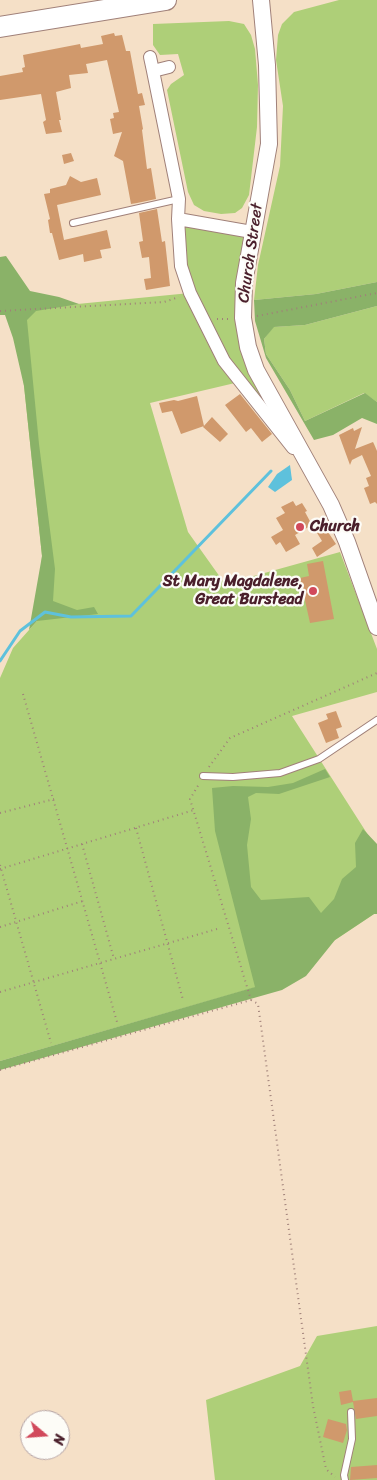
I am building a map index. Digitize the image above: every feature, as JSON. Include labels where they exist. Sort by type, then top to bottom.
[{"type":"main road","points":[[0,27],[166,0]]},
{"type":"street","name":"Church Street","points":[[261,0],[267,65],[269,144],[244,283],[243,318],[248,347],[256,370],[331,505],[347,542],[377,627]]},
{"type":"street","points":[[150,56],[179,199],[178,219],[181,266],[190,293],[224,361],[298,454],[305,458]]},
{"type":"street","points":[[153,71],[169,67]]},
{"type":"street","points":[[178,219],[252,232]]},
{"type":"lane","points":[[73,222],[179,199]]},
{"type":"lane","points":[[203,776],[233,777],[280,773],[319,759],[377,720]]},
{"type":"lane","points":[[345,1480],[344,1475],[352,1439],[351,1412]]},
{"type":"path","points":[[0,311],[164,302],[190,293]]},
{"type":"path","points":[[203,319],[243,318],[377,293]]},
{"type":"path","points":[[338,1480],[326,1469],[313,1406],[258,1004],[251,1000],[190,798],[230,738],[377,673]]},
{"type":"path","points":[[23,694],[102,963],[117,1022]]},
{"type":"path","points":[[0,813],[54,798]]},
{"type":"path","points":[[51,1043],[0,867],[194,810]]},
{"type":"path","points":[[136,828],[183,1000]]},
{"type":"path","points":[[82,844],[114,959]]},
{"type":"path","points":[[0,927],[83,902]]},
{"type":"path","points":[[0,992],[217,929]]},
{"type":"path","points":[[0,1070],[251,1000]]},
{"type":"green space","points":[[339,0],[377,0],[377,282],[316,294],[254,300],[258,265],[280,166],[283,106],[276,60],[278,35],[282,24],[294,12]]},
{"type":"green space","points":[[229,21],[244,24],[251,35],[255,49],[258,85],[257,127],[249,195],[242,208],[235,213],[221,214],[204,211],[194,205],[188,192],[167,90],[171,84],[184,75],[178,54],[160,55],[153,45],[153,24]]},
{"type":"green space","points":[[178,219],[252,232],[248,347],[305,458],[235,383],[150,403],[188,532],[225,584],[340,552],[377,649],[377,692],[292,716],[377,849],[377,913],[260,986],[0,1061],[0,678],[13,648],[37,621],[42,556],[16,310],[190,293]]},
{"type":"green space","points":[[6,256],[30,291],[59,297],[79,304],[36,311],[27,320],[39,444],[55,569],[53,601],[77,610],[94,607],[98,614],[37,621],[29,630],[42,556],[24,386],[13,338],[5,315],[0,315],[0,257]]},
{"type":"green space","points":[[377,282],[377,306],[305,325],[274,327],[264,339],[266,354],[290,390],[305,421],[365,393],[377,402],[377,424],[362,418],[333,435],[314,440],[266,358],[255,321],[254,300],[316,294]]},
{"type":"green space","points":[[377,306],[377,402],[364,393],[305,421],[290,390],[266,354],[264,339],[273,327],[305,325]]},
{"type":"green space","points":[[325,769],[330,777],[279,794],[256,793],[248,797],[251,819],[247,845],[251,887],[261,900],[309,897],[321,913],[334,899],[342,879],[356,867],[355,843],[363,829],[377,844],[377,914],[374,914],[335,940],[306,976],[282,990],[0,1070],[0,1061],[255,987],[215,831],[212,788],[233,786],[268,787],[293,783]]},
{"type":"green space","points":[[377,1326],[377,1480],[215,1480],[206,1400],[300,1366],[317,1336]]},
{"type":"water","points":[[290,465],[292,480],[275,492],[268,487],[277,474]]},
{"type":"building","points":[[114,33],[115,36],[122,35],[126,51],[130,51],[138,94],[142,93],[145,105],[139,106],[147,169],[151,168],[156,199],[131,204],[123,161],[114,156],[122,132],[113,134],[110,119],[114,118],[113,113],[119,112],[107,60],[86,64],[88,73],[69,75],[71,88],[56,92],[62,132],[46,134],[43,122],[46,120],[41,94],[0,100],[0,76],[23,72],[22,68],[25,67],[23,55],[80,44],[81,48],[103,44],[101,36]]},
{"type":"building","points":[[71,153],[74,161],[64,164],[62,155]]},
{"type":"building","points":[[70,176],[81,182],[97,178],[101,195],[57,205],[64,240],[107,230],[111,248],[100,250],[102,258],[84,262],[83,254],[59,260],[52,233],[50,233],[48,220],[50,219],[44,194],[50,193],[50,189],[66,185]]},
{"type":"building","points":[[157,209],[162,242],[165,241],[170,286],[146,290],[144,279],[151,278],[149,257],[142,258],[139,242],[143,241],[139,213]]},
{"type":"building","points":[[240,394],[272,434],[262,442],[251,428],[246,432],[225,405]]},
{"type":"building","points":[[197,396],[204,426],[181,434],[172,411],[162,413],[159,403]]},
{"type":"building","points":[[212,417],[228,434],[220,442],[203,427]]},
{"type":"building","points":[[362,427],[355,449],[373,442],[377,451],[377,504],[375,502],[370,504],[364,488],[369,486],[366,478],[371,476],[362,455],[352,460],[350,465],[339,435],[353,428],[354,431]]},
{"type":"building","points":[[293,501],[296,506],[302,503],[312,525],[295,535],[300,544],[286,552],[280,542],[276,545],[271,537],[283,530],[276,518],[285,513],[281,507]]},
{"type":"building","points":[[322,523],[336,544],[317,557],[312,548],[322,541],[314,528]]},
{"type":"building","name":"St Mary Magdalene, Great Burstead","points":[[323,561],[334,619],[310,623],[300,578],[309,576],[307,564]]},
{"type":"building","points":[[336,711],[342,727],[336,729],[339,738],[326,743],[318,723],[328,719],[326,714]]},
{"type":"building","points":[[351,1390],[353,1401],[377,1398],[377,1416],[356,1419],[353,1402],[341,1405],[339,1392]]},
{"type":"building","points":[[328,1419],[346,1424],[347,1430],[343,1443],[323,1437]]},
{"type":"building","points":[[377,1465],[377,1478],[350,1480],[351,1467]]},
{"type":"waterway","points":[[0,661],[20,631],[45,612],[71,617],[131,616],[271,471]]},
{"type":"place","name":"Church","points":[[300,527]]},
{"type":"place","name":"St Mary Magdalene, Great Burstead","points":[[313,591]]}]
